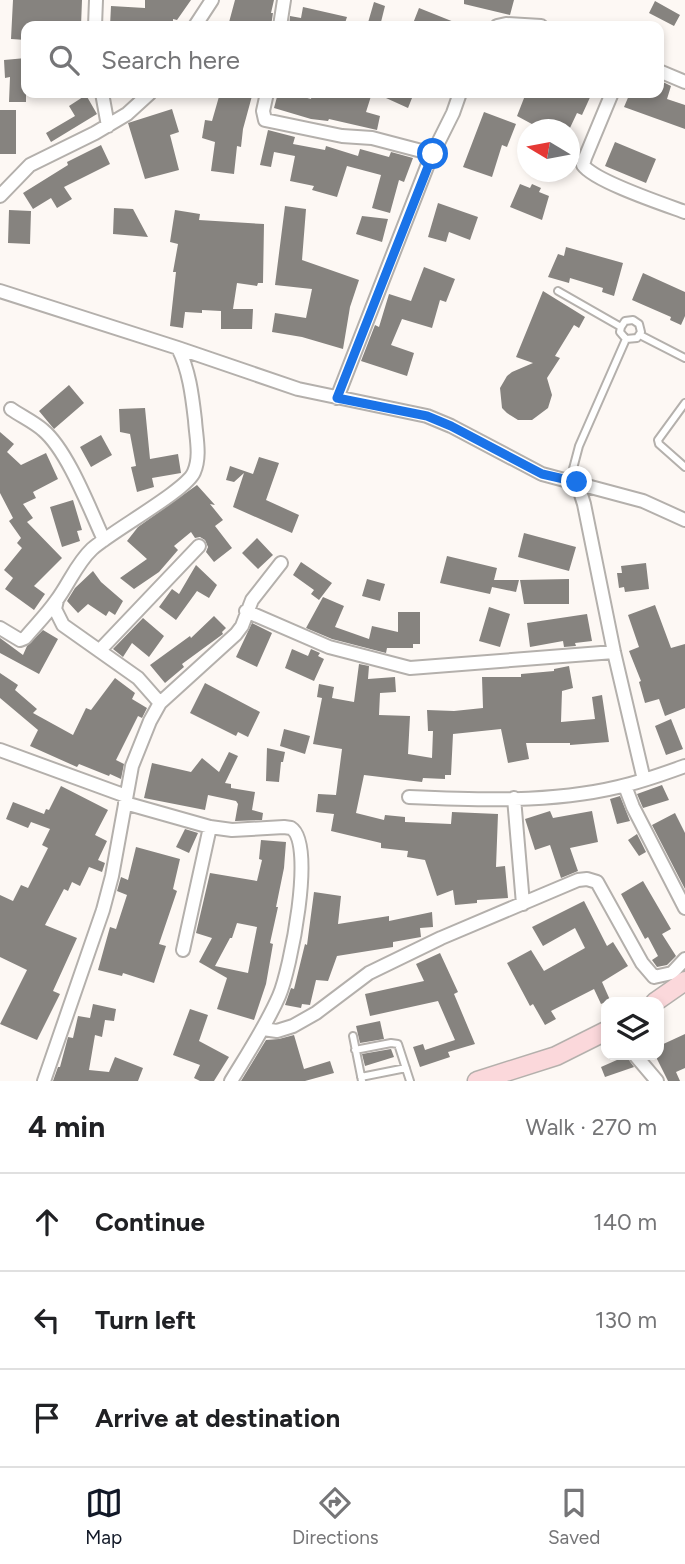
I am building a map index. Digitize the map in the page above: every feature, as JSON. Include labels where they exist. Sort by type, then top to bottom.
[{"type":"main road","points":[[662,997],[685,981]]},
{"type":"main road","points":[[477,1081],[556,1056],[601,1034]]},
{"type":"street","points":[[95,21],[96,0]]},
{"type":"street","points":[[198,21],[212,0]]},
{"type":"street","points":[[281,21],[284,0]]},
{"type":"street","points":[[664,73],[685,82]]},
{"type":"street","points":[[103,98],[108,126]]},
{"type":"street","points":[[0,196],[30,165],[108,126],[145,98]]},
{"type":"street","points":[[266,98],[263,111],[265,120],[342,136],[372,138],[433,154]]},
{"type":"street","points":[[337,398],[433,154],[458,98]]},
{"type":"street","points":[[610,98],[585,158],[585,169],[606,181],[685,212]]},
{"type":"street","points":[[0,291],[250,374],[337,398],[427,416],[542,474],[643,502],[685,520]]},
{"type":"street","points":[[0,628],[20,640],[57,600],[78,565],[104,540],[181,488],[194,475],[198,458],[194,414],[187,367],[178,348]]},
{"type":"street","points":[[11,410],[43,429],[50,437],[63,457],[104,540]]},
{"type":"street","points":[[573,481],[584,504],[614,652],[644,780]]},
{"type":"street","points":[[100,650],[199,546]]},
{"type":"street","points":[[44,1081],[103,910],[113,876],[132,766],[150,721],[160,703],[236,634],[252,600],[281,563]]},
{"type":"street","points":[[57,600],[55,609],[63,625],[138,678],[160,703]]},
{"type":"street","points":[[246,611],[329,648],[410,668],[614,652]]},
{"type":"street","points":[[0,750],[126,800],[210,827],[232,830],[291,828],[298,835],[302,873],[291,957],[281,993],[263,1029],[231,1081]]},
{"type":"street","points":[[409,797],[514,798],[582,794],[625,786],[685,766]]},
{"type":"street","points":[[625,786],[685,908]]},
{"type":"street","points":[[514,798],[523,904]]},
{"type":"street","points":[[183,950],[210,827]]},
{"type":"street","points":[[263,1029],[277,1031],[293,1026],[316,1013],[369,973],[441,937],[578,880],[597,882],[642,963],[654,977],[672,973],[685,960]]},
{"type":"street","points":[[639,1060],[656,1081]]},
{"type":"lane","points":[[558,291],[621,327]]},
{"type":"lane","points":[[626,340],[620,332],[625,321],[633,320],[639,324],[640,335]]},
{"type":"lane","points":[[626,340],[634,340],[640,335]]},
{"type":"lane","points":[[640,335],[685,358]]},
{"type":"lane","points":[[573,481],[579,446],[626,340]]},
{"type":"lane","points":[[685,403],[658,440],[659,444],[685,467]]},
{"type":"lane","points":[[353,1035],[361,1079],[406,1068]]},
{"type":"lane","points":[[355,1051],[391,1043],[398,1044],[410,1081]]},
{"type":"building","points":[[13,0],[82,0],[81,21],[21,21],[21,40],[11,39]]},
{"type":"building","points":[[145,0],[191,0],[177,20],[110,21],[111,6],[145,8]]},
{"type":"building","points":[[235,0],[274,0],[272,21],[229,21]]},
{"type":"building","points":[[464,0],[514,0],[510,15],[464,4]]},
{"type":"building","points":[[655,1],[680,15],[674,26],[649,13]]},
{"type":"building","points":[[374,2],[385,6],[381,21],[368,21]]},
{"type":"building","points":[[303,7],[347,17],[346,21],[290,21],[290,16],[301,18]]},
{"type":"building","points":[[419,8],[452,21],[414,21]]},
{"type":"building","points":[[21,58],[21,98],[26,98],[26,102],[9,102],[10,77],[5,78],[4,60]]},
{"type":"building","points":[[664,82],[671,86],[667,99],[685,105],[685,129],[624,107],[628,98],[664,98]]},
{"type":"building","points":[[81,98],[88,98],[97,114],[51,142],[46,133],[75,116],[69,106]]},
{"type":"building","points":[[219,98],[251,98],[241,147],[237,146],[234,174],[211,171],[215,142],[202,138],[205,120],[212,121]]},
{"type":"building","points":[[277,98],[370,98],[366,112],[380,116],[377,130],[329,119],[311,119],[274,108]]},
{"type":"building","points":[[386,98],[412,98],[408,108]]},
{"type":"building","points":[[524,98],[590,98],[582,115],[577,113],[574,119],[523,119],[517,116]]},
{"type":"building","points":[[172,109],[179,132],[170,135],[179,170],[145,179],[128,123]]},
{"type":"building","points":[[0,110],[16,110],[16,154],[0,154]]},
{"type":"building","points":[[484,112],[516,124],[507,147],[502,145],[492,177],[463,167]]},
{"type":"building","points":[[268,130],[295,137],[293,144],[325,150],[326,146],[358,156],[360,149],[389,157],[391,152],[413,158],[404,182],[399,180],[390,213],[372,208],[381,175],[347,166],[337,197],[312,190],[314,186],[290,181],[295,156],[274,152],[271,167],[260,165]]},
{"type":"building","points":[[615,142],[656,159],[646,183],[605,166]]},
{"type":"building","points":[[101,145],[110,164],[64,187],[72,199],[57,208],[51,198],[33,209],[23,193],[68,165],[67,162]]},
{"type":"building","points":[[520,184],[530,188],[532,184],[541,188],[539,192],[549,196],[542,220],[510,207]]},
{"type":"building","points":[[438,203],[478,217],[470,240],[449,232],[446,242],[428,237]]},
{"type":"building","points":[[285,206],[306,209],[302,260],[359,280],[350,307],[343,349],[302,337],[272,332],[275,313],[306,318],[312,289],[275,285]]},
{"type":"building","points":[[114,208],[133,209],[148,237],[113,234]]},
{"type":"building","points":[[9,210],[31,211],[30,244],[8,243]]},
{"type":"building","points":[[175,210],[200,214],[199,220],[264,224],[263,283],[258,283],[257,286],[237,283],[233,309],[253,309],[252,329],[221,329],[221,311],[202,310],[202,313],[185,312],[183,328],[170,326],[176,272],[173,272],[178,244],[170,242]]},
{"type":"building","points":[[362,216],[388,219],[382,242],[356,234]]},
{"type":"building","points":[[566,247],[623,263],[614,296],[602,292],[603,288],[570,278],[569,283],[548,277],[558,254],[564,256]]},
{"type":"building","points":[[424,267],[455,279],[446,302],[440,300],[432,328],[402,319],[391,345],[414,353],[407,376],[361,361],[375,325],[379,327],[389,294],[411,301]]},
{"type":"building","points":[[643,273],[685,292],[685,316],[681,325],[670,320],[671,317],[632,300]]},
{"type":"building","points":[[543,291],[585,317],[579,328],[574,325],[555,356],[560,358],[547,378],[552,395],[548,408],[532,420],[518,420],[502,408],[500,388],[512,372],[533,363],[516,357]]},
{"type":"building","points":[[69,385],[84,403],[54,429],[39,411]]},
{"type":"building","points":[[145,408],[150,459],[178,454],[181,473],[152,478],[154,487],[137,492],[131,467],[136,466],[130,434],[120,432],[119,409]]},
{"type":"building","points":[[0,432],[14,444],[7,452],[21,465],[46,453],[58,479],[33,492],[36,498],[23,504],[33,518],[27,522],[62,558],[34,586],[45,594],[34,610],[5,589],[13,578],[4,570],[22,548],[17,543],[21,538],[9,521],[13,518],[0,493]]},
{"type":"building","points":[[101,435],[112,455],[91,467],[80,447]]},
{"type":"building","points":[[259,457],[279,463],[266,500],[299,515],[292,533],[233,507],[244,473],[234,482],[226,480],[230,466],[253,474]]},
{"type":"building","points":[[197,485],[215,505],[210,504],[223,520],[215,526],[232,548],[214,562],[206,552],[208,547],[205,540],[195,538],[191,532],[174,546],[178,550],[159,572],[134,589],[120,578],[147,559],[127,541],[138,527]]},
{"type":"building","points":[[73,500],[82,530],[77,531],[80,541],[62,547],[50,507]]},
{"type":"building","points":[[524,533],[576,547],[569,571],[518,557]]},
{"type":"building","points":[[257,538],[273,555],[258,569],[242,553]]},
{"type":"building","points":[[447,556],[497,568],[494,580],[519,580],[516,592],[492,587],[490,594],[440,583]]},
{"type":"building","points":[[301,562],[332,583],[319,600],[311,594],[314,590],[293,575]]},
{"type":"building","points":[[646,563],[649,589],[625,592],[624,587],[619,588],[617,573],[622,573],[621,566]]},
{"type":"building","points":[[196,565],[217,585],[209,598],[197,591],[176,620],[159,607],[172,589],[179,594]]},
{"type":"building","points":[[93,571],[101,582],[123,601],[115,615],[109,611],[106,616],[88,604],[78,613],[67,601],[75,588]]},
{"type":"building","points":[[367,579],[385,584],[380,601],[362,596]]},
{"type":"building","points":[[569,579],[569,604],[524,604],[520,580]]},
{"type":"building","points":[[323,597],[344,606],[335,627],[369,639],[372,626],[398,632],[398,612],[420,612],[420,644],[413,644],[413,648],[387,648],[386,653],[332,639],[306,628]]},
{"type":"building","points":[[655,605],[671,648],[685,644],[685,708],[665,716],[659,699],[645,703],[639,682],[641,681],[629,651],[639,647],[628,615]]},
{"type":"building","points":[[489,607],[510,614],[500,647],[479,641]]},
{"type":"building","points":[[587,614],[592,641],[575,643],[576,646],[564,647],[563,641],[530,647],[527,623]]},
{"type":"building","points":[[214,616],[226,628],[223,634],[182,664],[184,667],[165,683],[150,665],[190,636],[191,638]]},
{"type":"building","points":[[143,618],[164,636],[149,657],[132,643],[123,657],[113,649]]},
{"type":"building","points":[[252,623],[272,633],[257,667],[236,657]]},
{"type":"building","points":[[43,630],[58,639],[39,674],[0,653],[0,638],[23,655],[27,646]]},
{"type":"building","points":[[292,649],[308,656],[311,649],[320,653],[318,656],[324,659],[314,681],[285,668]]},
{"type":"building","points":[[359,664],[369,666],[368,679],[395,677],[396,692],[380,693],[379,715],[410,716],[408,754],[432,758],[433,731],[428,731],[427,710],[483,708],[482,677],[521,677],[521,674],[554,671],[569,666],[573,688],[562,691],[561,722],[595,719],[592,697],[602,695],[609,742],[570,745],[526,743],[529,759],[508,763],[501,729],[453,734],[451,775],[445,775],[445,779],[423,778],[422,782],[364,775],[356,813],[384,820],[385,815],[405,817],[405,822],[451,824],[452,812],[498,814],[496,867],[505,866],[508,898],[455,905],[453,890],[437,896],[425,860],[407,857],[408,851],[381,848],[381,843],[331,831],[334,814],[316,812],[318,794],[336,795],[342,749],[313,744],[322,698],[317,697],[319,684],[334,687],[332,698],[354,702]]},
{"type":"building","points":[[0,673],[18,685],[15,690],[37,709],[33,713],[73,735],[86,708],[91,710],[115,678],[135,693],[132,699],[147,708],[142,718],[138,716],[116,760],[124,764],[121,779],[79,764],[77,767],[30,746],[38,730],[0,698]]},
{"type":"building","points":[[205,683],[260,712],[248,737],[238,732],[236,736],[190,713]]},
{"type":"building","points":[[671,719],[683,749],[666,755],[655,726]]},
{"type":"building","points":[[284,729],[310,736],[305,754],[280,746]]},
{"type":"building","points":[[267,748],[285,752],[279,782],[266,781]]},
{"type":"building","points":[[229,752],[238,756],[225,783],[231,784],[231,788],[255,792],[252,810],[263,813],[262,820],[235,821],[238,804],[236,801],[208,795],[205,810],[144,798],[152,763],[191,772],[202,758],[219,772]]},
{"type":"building","points":[[662,785],[669,800],[643,808],[637,794]]},
{"type":"building","points":[[61,786],[108,810],[95,835],[107,841],[98,860],[105,863],[102,872],[89,867],[80,886],[72,882],[68,891],[64,889],[45,925],[77,938],[53,991],[60,994],[37,1040],[0,1024],[27,970],[0,957],[0,895],[13,901],[21,885],[28,888],[48,848],[42,845],[50,829],[31,822],[28,828],[6,819],[13,802],[44,814],[46,809],[49,810]]},
{"type":"building","points":[[620,796],[630,821],[617,824],[610,799]]},
{"type":"building","points":[[550,811],[553,818],[592,811],[598,842],[570,848],[578,871],[561,878],[550,845],[535,850],[525,819]]},
{"type":"building","points":[[675,813],[685,833],[685,889],[652,825]]},
{"type":"building","points":[[185,829],[198,833],[189,853],[176,847]]},
{"type":"building","points":[[637,834],[646,852],[639,856],[628,840]]},
{"type":"building","points":[[261,840],[286,842],[266,984],[254,1020],[217,1009],[227,978],[199,962],[212,938],[196,933],[210,873],[257,881],[262,860],[259,859]],"holes":[[[237,923],[257,927],[248,973],[215,966],[232,938]]]},
{"type":"building","points":[[136,847],[180,859],[173,889],[177,891],[159,944],[166,946],[154,983],[123,973],[122,976],[98,970],[110,927],[116,929],[127,895],[117,891],[121,877],[128,880]]},
{"type":"building","points":[[643,881],[671,929],[662,934],[676,956],[667,965],[657,967],[652,960],[658,956],[648,937],[645,939],[621,894]]},
{"type":"building","points":[[314,892],[341,896],[338,924],[389,916],[389,921],[432,912],[433,927],[420,928],[421,937],[393,942],[393,947],[337,956],[328,981],[316,980],[310,1005],[302,1004],[301,1008],[285,1005],[291,988],[294,989],[305,944],[307,945]]},
{"type":"building","points":[[584,901],[607,946],[613,942],[628,966],[602,982],[609,997],[601,997],[601,1004],[594,989],[551,1011],[556,1019],[545,1025],[533,1004],[530,1006],[507,963],[531,950],[544,971],[585,948],[575,928],[543,946],[532,927]]},
{"type":"building","points":[[440,953],[458,992],[454,994],[475,1044],[448,1052],[450,1057],[420,1067],[413,1047],[423,1044],[425,1050],[455,1040],[438,1001],[370,1016],[365,994],[424,981],[416,964]]},
{"type":"building","points":[[93,1004],[116,1009],[114,1021],[105,1020],[102,1037],[95,1035],[89,1070],[109,1072],[115,1057],[143,1068],[138,1081],[53,1081],[60,1067],[68,1037],[73,1038],[78,1016],[90,1018]]},
{"type":"building","points":[[190,1009],[208,1015],[199,1041],[229,1057],[214,1081],[194,1078],[200,1065],[173,1055]]},
{"type":"building","points":[[380,1021],[384,1039],[360,1043],[356,1026]]},
{"type":"building","points":[[685,1034],[685,1068],[676,1072],[680,1081],[668,1081],[658,1060],[664,1060],[664,1044]]},
{"type":"building","points":[[294,1035],[304,1069],[330,1061],[334,1073],[305,1081],[241,1081],[266,1040]]},
{"type":"building","points":[[391,1049],[394,1057],[365,1066],[362,1054]]},
{"type":"building","points":[[617,1060],[629,1060],[634,1067],[605,1077],[601,1067]]},
{"type":"route","points":[[433,154],[337,398],[427,416],[542,474],[577,482]]}]
